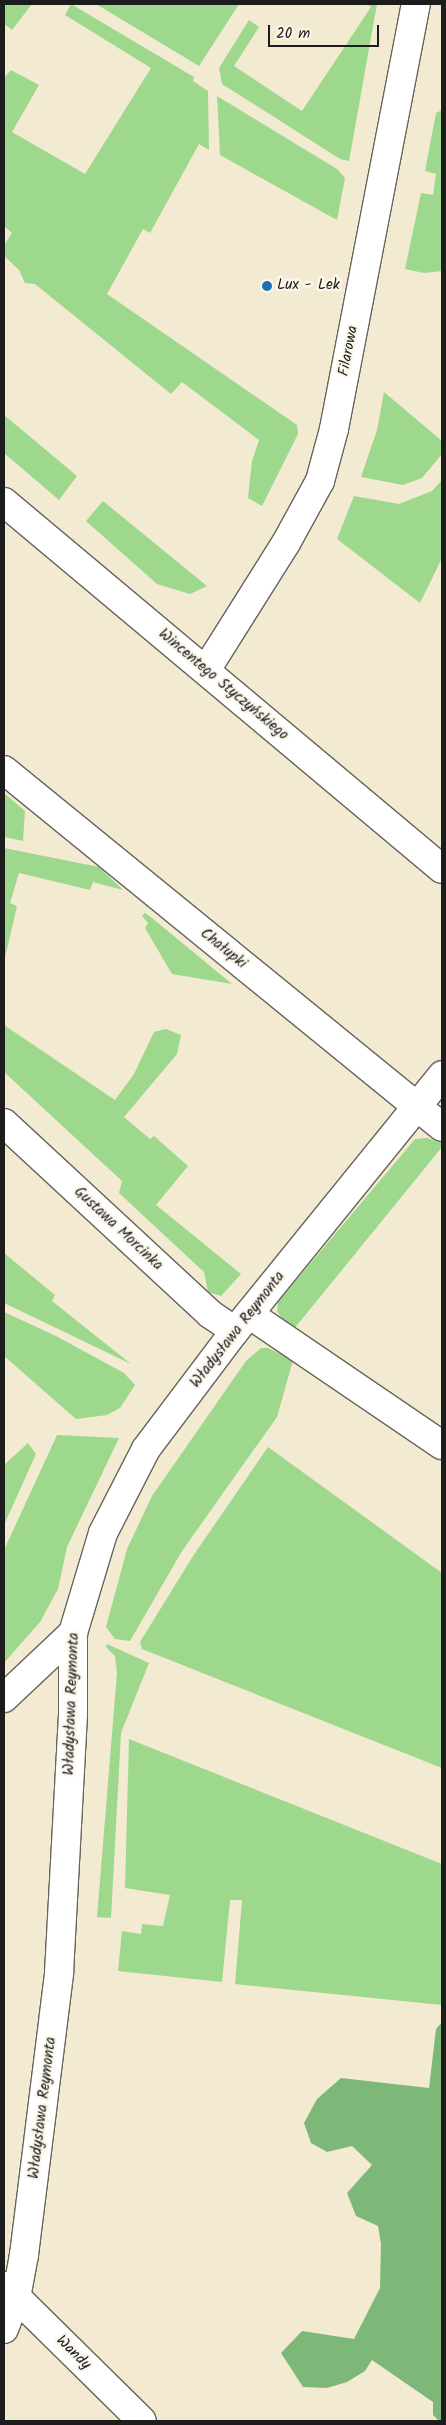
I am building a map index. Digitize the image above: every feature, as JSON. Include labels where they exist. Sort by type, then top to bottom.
[{"type":"street","name":"Filarowa","points":[[206,670],[277,558],[320,481],[334,429],[416,4]]},
{"type":"street","name":"Wincentego Styczyńskiego","points":[[4,502],[442,869]]},
{"type":"street","name":"Chałupki","points":[[4,770],[442,1127]]},
{"type":"street","name":"Władysława Reymonta","points":[[4,2329],[50,2066],[59,1973],[73,1714],[72,1634],[103,1533],[146,1449],[242,1323],[442,1075]]},
{"type":"street","name":"Gustawa Morcinka","points":[[4,1123],[210,1314],[242,1323],[442,1445]]},
{"type":"street","points":[[4,1698],[72,1634]]},
{"type":"street","name":"Wandy","points":[[10,2291],[142,2421]]},
{"type":"green space","points":[[4,4],[32,4],[12,30],[4,24]]},
{"type":"green space","points":[[71,4],[194,77],[193,81],[208,91],[209,150],[199,144],[150,233],[143,229],[107,294],[297,425],[298,434],[262,506],[248,498],[252,461],[259,440],[182,382],[171,394],[35,284],[25,283],[19,270],[4,256],[4,245],[12,233],[4,226],[4,78],[11,70],[39,85],[12,132],[85,174],[151,68],[65,15]]},
{"type":"green space","points":[[96,4],[239,4],[199,66]]},
{"type":"green space","points":[[367,4],[377,4],[349,161],[340,159],[222,84],[219,68],[249,20],[259,27],[234,66],[302,111],[371,7]]},
{"type":"green space","points":[[217,96],[337,169],[345,178],[337,220],[220,155]]},
{"type":"green space","points":[[442,110],[442,271],[424,273],[405,269],[421,193],[433,195],[436,174],[425,171],[436,113]]},
{"type":"green space","points":[[384,392],[442,441],[442,454],[422,478],[403,485],[361,477],[377,430]]},
{"type":"green space","points":[[4,415],[77,476],[59,500],[4,453]]},
{"type":"green space","points":[[442,480],[442,558],[420,603],[337,539],[354,496],[399,504],[432,491]]},
{"type":"green space","points":[[103,501],[207,586],[190,594],[157,584],[86,521]]},
{"type":"green space","points":[[4,793],[25,811],[23,841],[4,837]]},
{"type":"green space","points":[[4,848],[99,867],[123,890],[93,882],[90,890],[19,873],[10,903],[17,906],[4,962]]},
{"type":"green space","points":[[145,913],[232,984],[172,974],[145,928],[148,923],[142,916]]},
{"type":"green space","points":[[4,1025],[115,1100],[134,1074],[154,1032],[166,1029],[181,1035],[177,1054],[124,1117],[150,1139],[154,1136],[188,1166],[156,1205],[241,1274],[221,1296],[208,1292],[204,1272],[119,1193],[122,1181],[4,1072]]},
{"type":"green space","points":[[427,1138],[442,1143],[442,1147],[294,1329],[286,1324],[277,1311],[278,1302],[415,1139]]},
{"type":"green space","points":[[4,1253],[55,1295],[52,1301],[131,1364],[4,1303]]},
{"type":"green space","points":[[4,1312],[56,1336],[124,1373],[135,1385],[120,1408],[107,1415],[76,1419],[4,1356]]},
{"type":"green space","points":[[261,1348],[268,1348],[293,1360],[277,1417],[182,1551],[130,1641],[115,1639],[106,1627],[127,1549],[152,1496],[246,1361]]},
{"type":"green space","points":[[57,1435],[119,1438],[67,1547],[58,1589],[40,1622],[4,1663],[4,1550]]},
{"type":"green space","points":[[28,1443],[36,1454],[4,1525],[4,1465]]},
{"type":"green space","points":[[268,1447],[442,1573],[442,1768],[142,1649],[140,1642],[193,1556]]},
{"type":"green space","points":[[107,1644],[149,1663],[121,1733],[111,1918],[97,1917],[117,1673],[115,1656],[106,1647]]},
{"type":"green space","points":[[129,1739],[442,1864],[442,2005],[235,1984],[242,1900],[230,1900],[222,1982],[118,1971],[122,1931],[141,1934],[142,1924],[163,1926],[170,1895],[125,1888]]},
{"type":"green space","points":[[442,2022],[442,2421],[439,2421],[433,2415],[433,2402],[372,2360],[365,2371],[347,2382],[327,2388],[303,2387],[281,2353],[302,2331],[354,2339],[380,2288],[381,2244],[378,2226],[356,2216],[347,2193],[372,2165],[352,2146],[327,2152],[311,2143],[304,2123],[317,2099],[341,2078],[429,2088],[436,2029]]},
{"type":"place","name":"Lux - Lek","points":[[267,286]]}]
